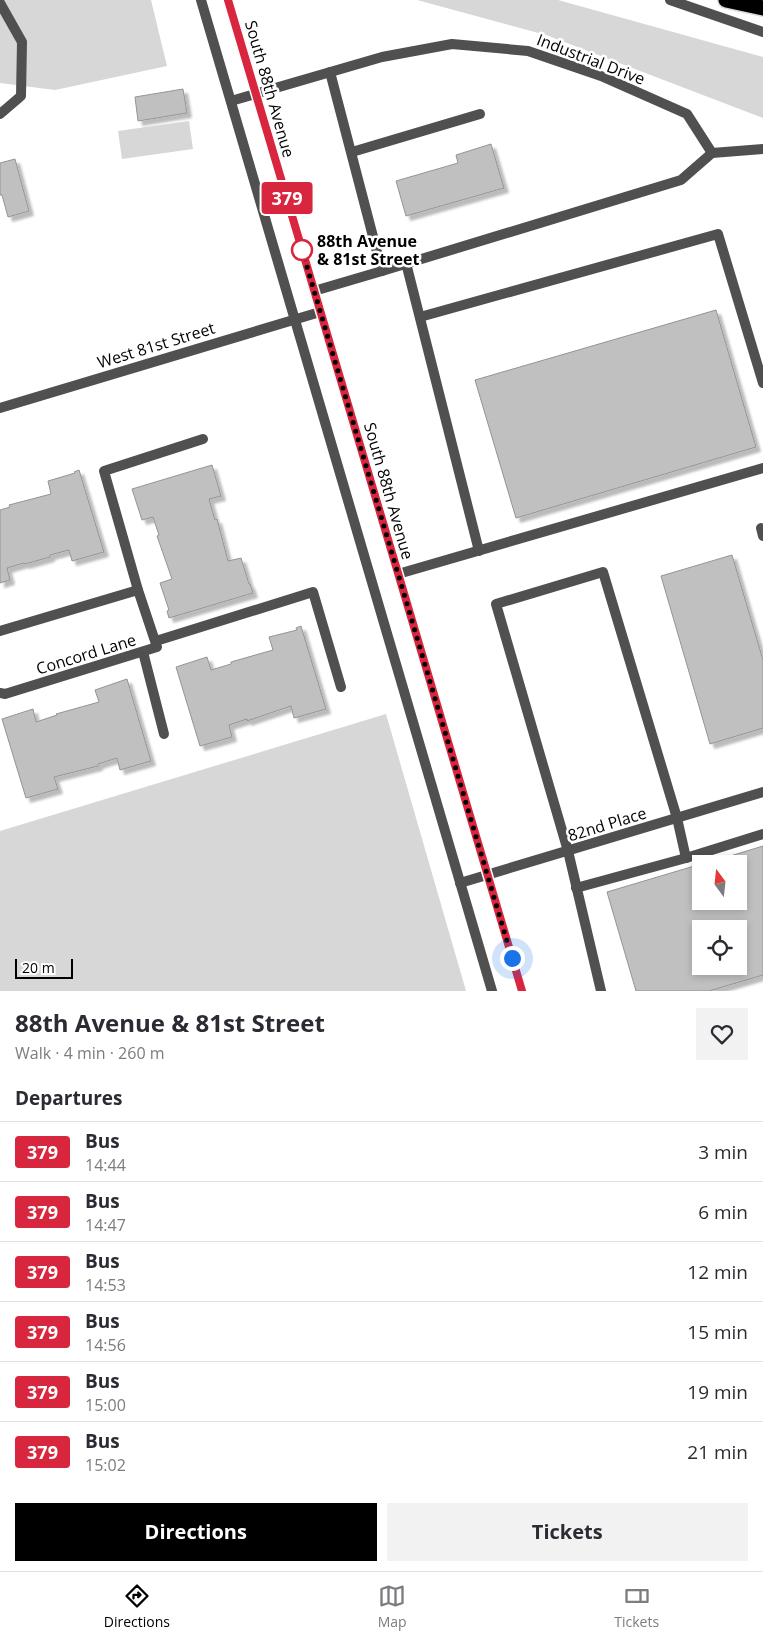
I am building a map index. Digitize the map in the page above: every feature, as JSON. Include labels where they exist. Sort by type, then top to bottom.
[{"type":"highway","points":[[726,0],[763,8]]},
{"type":"street","points":[[201,0],[492,991]]},
{"type":"street","name":"South 88th Avenue","points":[[228,0],[522,991]]},
{"type":"street","points":[[670,0],[763,32]]},
{"type":"street","points":[[0,3],[22,42],[21,96],[0,114]]},
{"type":"street","name":"Industrial Drive","points":[[231,102],[382,57],[452,44],[528,51],[601,76],[687,114],[712,153]]},
{"type":"street","points":[[330,72],[382,271]]},
{"type":"street","points":[[352,152],[480,114]]},
{"type":"street","points":[[314,291],[681,180],[712,153],[763,150]]},
{"type":"street","points":[[420,317],[718,234],[763,384]]},
{"type":"street","points":[[406,263],[479,551]]},
{"type":"street","name":"West 81st Street","points":[[0,408],[320,312]]},
{"type":"street","name":"Concord Lane","points":[[0,693],[5,694],[158,647],[138,590],[104,471],[203,439]]},
{"type":"street","points":[[398,574],[763,468]]},
{"type":"street","points":[[601,991],[568,851],[496,604],[603,572],[677,818],[686,858]]},
{"type":"street","points":[[0,631],[138,590]]},
{"type":"street","points":[[156,641],[313,592],[341,687]]},
{"type":"street","points":[[143,652],[164,734]]},
{"type":"street","name":"82nd Place","points":[[460,884],[763,792]]},
{"type":"street","points":[[576,888],[686,858],[763,834]]},
{"type":"shaded area","points":[[0,0],[151,0],[167,66],[55,90],[0,83]]},
{"type":"shaded area","points":[[417,0],[558,0],[763,57],[763,118],[546,35]]},
{"type":"shaded area","points":[[189,121],[193,149],[122,159],[118,131]]},
{"type":"shaded area","points":[[386,714],[466,991],[0,991],[0,831]]},
{"type":"building","points":[[183,89],[187,113],[138,121],[135,97]]},
{"type":"building","points":[[491,144],[504,188],[406,216],[396,181],[458,163],[456,155]]},
{"type":"building","points":[[15,159],[29,211],[8,217],[2,195],[0,195],[0,163]]},
{"type":"building","points":[[716,310],[756,447],[516,518],[475,380]]},
{"type":"building","points":[[212,465],[221,496],[209,499],[215,520],[217,519],[228,561],[241,558],[253,593],[169,618],[167,611],[169,610],[160,583],[172,579],[157,536],[159,535],[153,517],[142,520],[132,489]]},
{"type":"building","points":[[79,470],[104,552],[72,561],[69,550],[50,555],[50,557],[7,568],[10,580],[0,583],[0,510],[10,507],[9,505],[51,494],[48,481]]},
{"type":"building","points":[[732,555],[763,660],[763,728],[710,744],[661,576]]},
{"type":"building","points":[[301,626],[326,709],[294,718],[291,706],[229,725],[232,737],[200,746],[176,667],[207,657],[211,670],[231,664],[231,662],[273,650],[269,637],[297,630],[296,628]]},
{"type":"building","points":[[127,679],[151,761],[120,770],[117,758],[98,764],[98,766],[54,777],[58,789],[26,798],[2,719],[33,709],[36,722],[56,714],[99,702],[95,690]]},
{"type":"building","points":[[763,846],[763,975],[709,991],[636,991],[607,892],[692,867],[692,910],[748,910],[748,855],[734,855]]},
{"type":"bus line","name":"379","points":[[228,0],[522,991]]},
{"type":"place","name":"88th Avenue & 81st Street","points":[[302,250]]},
{"type":"route","points":[[302,250],[512,958]]}]
